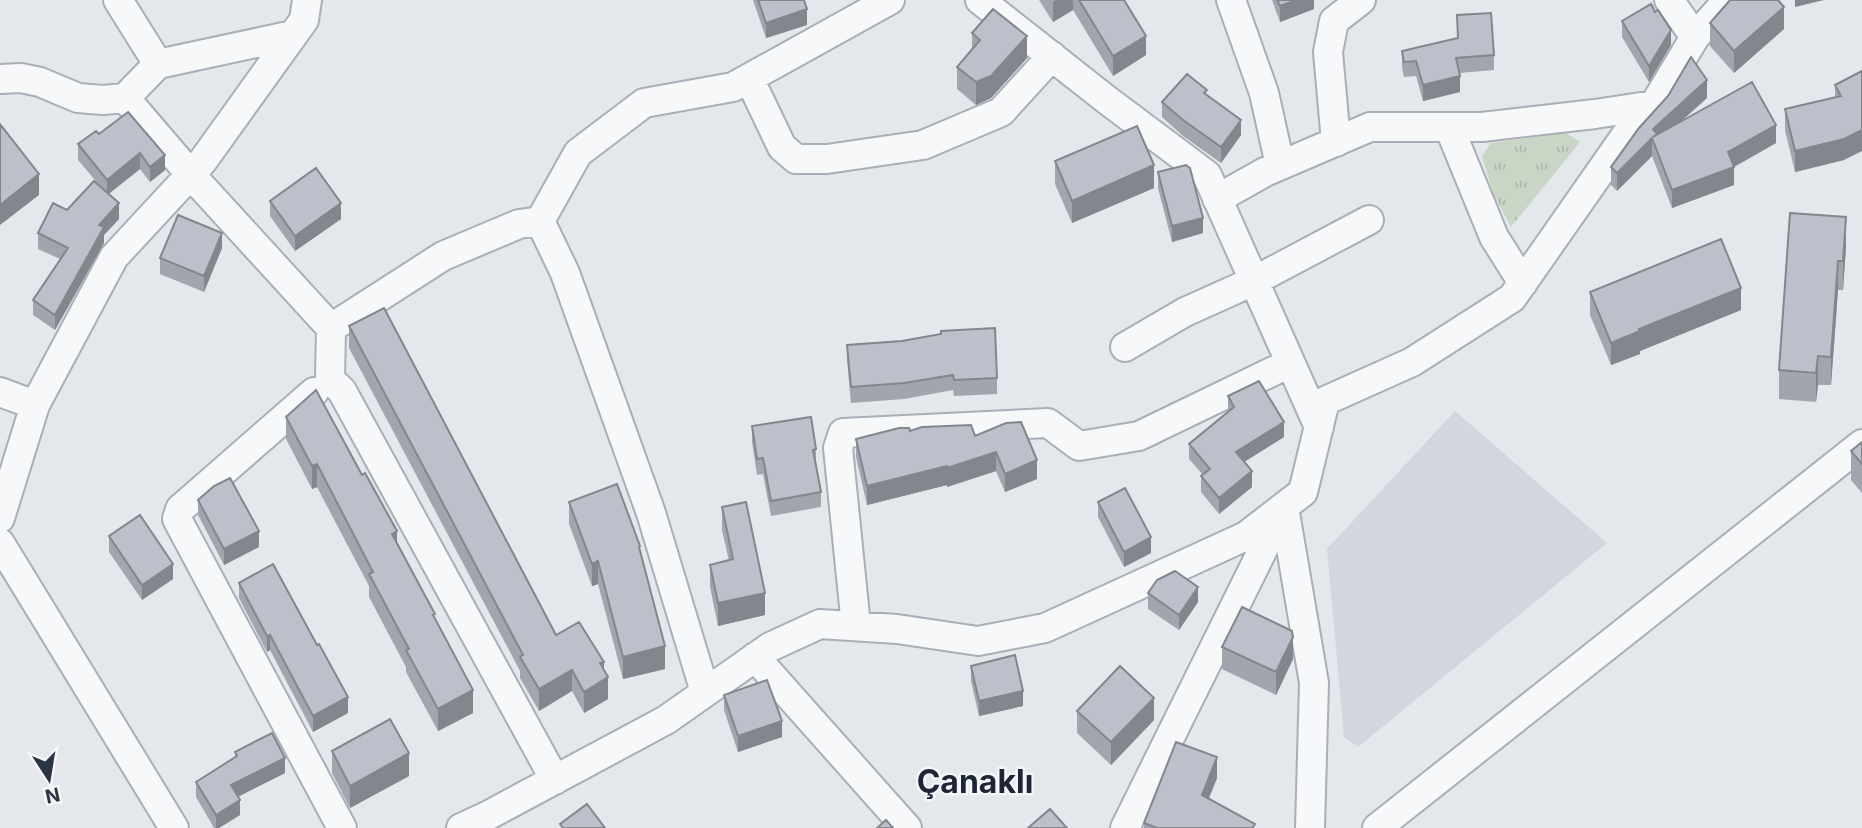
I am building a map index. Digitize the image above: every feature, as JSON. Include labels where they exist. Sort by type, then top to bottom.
[{"type":"street","points":[[118,0],[158,64]]},
{"type":"street","points":[[0,518],[35,405],[114,257],[210,152],[304,20],[307,0]]},
{"type":"street","points":[[540,221],[578,153],[644,103],[733,87],[890,0]]},
{"type":"street","points":[[980,0],[1207,175],[1319,427]]},
{"type":"street","points":[[1231,0],[1264,93],[1280,165]]},
{"type":"street","points":[[1336,142],[1328,52],[1334,21],[1361,0]]},
{"type":"street","points":[[1669,0],[1695,37]]},
{"type":"street","points":[[461,828],[666,720],[770,647],[820,624],[897,629],[978,641],[1045,628],[1246,536],[1303,492],[1325,401],[1412,362],[1512,298],[1626,135],[1654,105],[1695,37],[1728,0]]},
{"type":"street","points":[[0,79],[21,78],[40,82],[78,98],[125,98],[158,64],[293,35]]},
{"type":"street","points":[[749,78],[782,147],[796,159],[827,159],[923,145],[1001,112],[1052,57]]},
{"type":"street","points":[[125,98],[331,328],[330,379],[342,391],[555,780]]},
{"type":"street","points":[[1217,199],[1265,172],[1370,127],[1482,127],[1654,105]]},
{"type":"street","points":[[1450,127],[1494,237],[1523,283]]},
{"type":"street","points":[[1125,347],[1185,312],[1254,281],[1369,220]]},
{"type":"street","points":[[331,328],[443,256],[519,224],[540,221]]},
{"type":"street","points":[[540,221],[565,273],[647,501],[705,692]]},
{"type":"street","points":[[856,626],[838,448],[843,433],[1048,423],[1079,446],[1139,436],[1290,363]]},
{"type":"street","points":[[330,379],[180,509],[177,519],[342,828]]},
{"type":"street","points":[[0,392],[35,405]]},
{"type":"street","points":[[1377,828],[1862,444]]},
{"type":"street","points":[[1125,828],[1284,507]]},
{"type":"street","points":[[1284,507],[1314,683],[1310,828]]},
{"type":"street","points":[[0,543],[174,828]]},
{"type":"street","points":[[755,657],[907,828]]},
{"type":"shaded area","points":[[1455,411],[1607,543],[1358,747],[1344,737],[1327,549]]},
{"type":"green space","points":[[1566,133],[1580,142],[1511,227],[1493,193],[1482,156],[1491,143]]},
{"type":"building","points":[[758,0],[804,0],[807,9],[766,23]]},
{"type":"building","points":[[1079,0],[1124,0],[1146,36],[1113,56]]},
{"type":"building","points":[[1277,0],[1297,0],[1280,6]]},
{"type":"building","points":[[1730,0],[1778,0],[1784,7],[1734,51],[1710,23]]},
{"type":"building","points":[[1651,4],[1671,30],[1649,66],[1622,21]]},
{"type":"building","points":[[993,9],[1027,36],[991,76],[976,82],[957,67],[980,40],[972,33]]},
{"type":"building","points":[[1491,13],[1494,55],[1456,58],[1460,76],[1423,85],[1416,61],[1404,62],[1402,51],[1458,38],[1457,15]]},
{"type":"building","points":[[1691,57],[1707,80],[1653,129],[1657,134],[1653,137],[1752,82],[1776,125],[1728,152],[1734,167],[1672,190],[1652,138],[1617,173],[1611,167],[1639,128],[1668,96]]},
{"type":"building","points":[[1862,71],[1862,130],[1844,139],[1795,151],[1785,109],[1841,96],[1835,85]]},
{"type":"building","points":[[1187,74],[1207,90],[1204,93],[1241,120],[1221,147],[1162,102]]},
{"type":"building","points":[[128,112],[165,155],[150,167],[140,153],[107,180],[78,144],[96,131],[99,134]]},
{"type":"building","points":[[0,124],[39,174],[0,205]]},
{"type":"building","points":[[1137,126],[1154,165],[1072,201],[1055,161]]},
{"type":"building","points":[[1186,165],[1190,168],[1203,218],[1172,226],[1158,172]]},
{"type":"building","points":[[316,168],[341,203],[295,236],[270,201]]},
{"type":"building","points":[[94,181],[119,203],[99,225],[104,227],[55,315],[33,300],[68,248],[38,233],[53,203],[67,210]]},
{"type":"building","points":[[1790,213],[1846,217],[1843,261],[1838,261],[1831,357],[1818,356],[1816,373],[1779,370]]},
{"type":"building","points":[[178,215],[222,233],[204,276],[160,258]]},
{"type":"building","points":[[1721,239],[1741,288],[1611,343],[1590,292]]},
{"type":"building","points":[[384,308],[556,635],[579,622],[604,662],[600,663],[608,677],[584,692],[572,670],[539,689],[520,657],[523,655],[349,326]]},
{"type":"building","points":[[995,328],[997,378],[954,380],[953,375],[904,383],[851,387],[847,345],[902,341],[941,334],[941,331]]},
{"type":"building","points":[[1259,381],[1284,422],[1236,452],[1252,471],[1219,498],[1201,476],[1210,469],[1189,444],[1234,407],[1228,396]]},
{"type":"building","points":[[316,390],[362,475],[365,473],[397,531],[392,534],[473,690],[438,709],[406,650],[409,649],[369,574],[373,572],[317,464],[312,466],[286,417]]},
{"type":"building","points":[[811,417],[816,449],[813,450],[821,492],[771,501],[763,458],[757,459],[752,426]]},
{"type":"building","points":[[1021,422],[1037,460],[1005,474],[996,452],[947,468],[867,486],[856,439],[899,428],[909,428],[910,431],[922,427],[971,425],[975,436],[1006,423]]},
{"type":"building","points":[[1862,442],[1862,464],[1851,451]]},
{"type":"building","points":[[230,478],[259,531],[224,549],[198,500],[214,486]]},
{"type":"building","points":[[617,484],[640,546],[665,646],[623,657],[598,561],[592,564],[569,502]]},
{"type":"building","points":[[1125,488],[1151,537],[1124,552],[1098,502]]},
{"type":"building","points":[[746,502],[765,593],[718,603],[710,565],[733,559],[722,507]]},
{"type":"building","points":[[140,515],[173,564],[142,585],[109,536]]},
{"type":"building","points":[[273,564],[348,697],[313,716],[239,583]]},
{"type":"building","points":[[1175,571],[1198,587],[1179,615],[1148,593],[1157,580]]},
{"type":"building","points":[[1242,607],[1292,631],[1293,637],[1276,672],[1222,647]]},
{"type":"building","points":[[1015,655],[1023,691],[979,701],[971,666]]},
{"type":"building","points":[[1120,666],[1154,698],[1111,742],[1077,711]]},
{"type":"building","points":[[767,680],[782,721],[738,736],[724,695]]},
{"type":"building","points":[[390,719],[409,753],[350,786],[332,751]]},
{"type":"building","points":[[272,733],[285,758],[231,785],[240,800],[216,815],[196,782],[237,756],[235,752]]},
{"type":"building","points":[[1176,742],[1217,757],[1202,795],[1255,824],[1252,828],[1157,828],[1144,823]]},
{"type":"building","points":[[587,804],[605,828],[563,828],[560,824]]},
{"type":"building","points":[[1050,809],[1067,828],[1028,828]]},
{"type":"building","points":[[886,820],[893,828],[877,828]]},
{"type":"district","name":"Çanaklı","points":[[975,782]]}]
